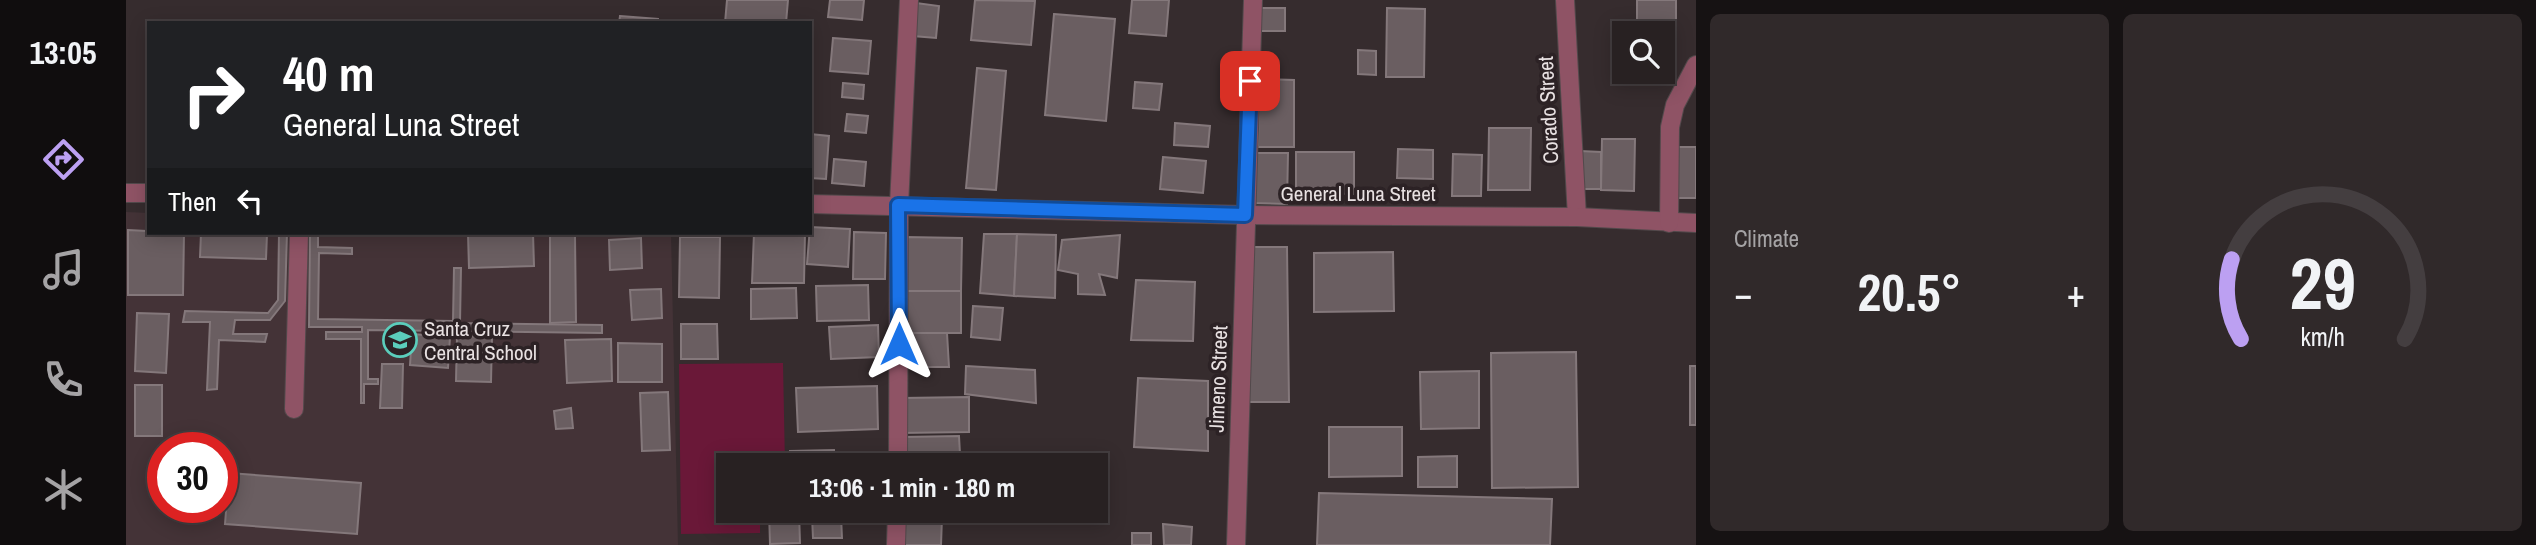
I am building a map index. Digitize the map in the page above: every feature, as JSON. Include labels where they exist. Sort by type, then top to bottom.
[{"type":"street","points":[[898,453],[898,205],[909,0]]},
{"type":"street","name":"Jimeno Street","points":[[1236,545],[1253,0]]},
{"type":"street","name":"Corado Street","points":[[1565,0],[1577,216]]},
{"type":"street","points":[[1669,223],[1670,127],[1675,105],[1696,65]]},
{"type":"street","points":[[126,193],[147,193]]},
{"type":"street","name":"General Luna Street","points":[[812,204],[1245,215],[1577,216],[1696,223]]},
{"type":"street","points":[[294,409],[299,235]]},
{"type":"street","points":[[896,545],[897,523]]},
{"type":"shaded area","name":"Santa Cruz Central School","points":[[126,212],[147,213],[147,235],[671,235],[678,545],[126,545]]},
{"type":"shaded area","points":[[783,363],[785,453],[716,453],[716,523],[760,523],[760,533],[681,534],[679,364]]},
{"type":"building","points":[[727,0],[788,0],[786,21],[725,21]]},
{"type":"building","points":[[830,0],[864,0],[862,20],[828,17]]},
{"type":"building","points":[[975,0],[1035,1],[1031,45],[971,40]]},
{"type":"building","points":[[1132,0],[1169,0],[1166,36],[1129,33]]},
{"type":"building","points":[[1637,0],[1676,0],[1676,30],[1675,21],[1637,21]]},
{"type":"building","points":[[916,3],[939,6],[936,38],[913,36]]},
{"type":"building","points":[[1259,8],[1285,8],[1285,31],[1258,31]]},
{"type":"building","points":[[1387,8],[1425,9],[1424,77],[1386,77]]},
{"type":"building","points":[[1054,14],[1115,19],[1106,121],[1045,115]]},
{"type":"building","points":[[620,16],[658,19],[658,21],[619,21]]},
{"type":"building","points":[[833,38],[871,41],[868,74],[830,71]]},
{"type":"building","points":[[1358,50],[1376,51],[1376,75],[1358,74]]},
{"type":"building","points":[[977,68],[1006,71],[996,190],[966,188]]},
{"type":"building","points":[[1259,79],[1294,80],[1294,147],[1258,147]]},
{"type":"building","points":[[1135,82],[1162,84],[1159,110],[1133,108]]},
{"type":"building","points":[[843,83],[864,85],[863,99],[842,97]]},
{"type":"building","points":[[847,114],[868,116],[866,133],[845,131]]},
{"type":"building","points":[[1175,123],[1210,126],[1208,147],[1174,145]]},
{"type":"building","points":[[1489,128],[1531,128],[1530,190],[1488,190]]},
{"type":"building","points":[[812,134],[829,136],[826,179],[812,178]]},
{"type":"building","points":[[1602,139],[1635,139],[1634,191],[1601,190]]},
{"type":"building","points":[[1673,147],[1696,147],[1696,198],[1673,198]]},
{"type":"building","points":[[1398,149],[1433,150],[1433,179],[1397,178]]},
{"type":"building","points":[[1580,151],[1601,152],[1601,189],[1579,189]]},
{"type":"building","points":[[1296,152],[1354,152],[1354,194],[1296,193]]},
{"type":"building","points":[[1252,153],[1288,153],[1287,204],[1251,203]]},
{"type":"building","points":[[1453,154],[1482,155],[1481,196],[1452,196]]},
{"type":"building","points":[[1163,157],[1206,161],[1203,193],[1160,189]]},
{"type":"building","points":[[834,159],[866,162],[864,186],[832,183]]},
{"type":"building","points":[[812,227],[850,229],[848,267],[807,264]]},
{"type":"building","points":[[128,230],[147,231],[147,235],[184,235],[183,295],[128,295]]},
{"type":"building","points":[[854,232],[886,233],[885,279],[853,279]]},
{"type":"building","points":[[984,234],[1017,234],[1014,296],[980,293]]},
{"type":"building","points":[[1017,234],[1056,235],[1055,298],[1014,296]]},
{"type":"building","points":[[201,235],[267,235],[266,259],[200,257]]},
{"type":"building","points":[[279,235],[287,235],[285,301],[270,320],[235,320],[233,334],[267,334],[265,342],[219,340],[217,389],[207,390],[210,322],[183,322],[185,311],[268,313],[278,300]]},
{"type":"building","points":[[310,235],[318,235],[318,247],[352,248],[352,254],[319,253],[318,319],[453,321],[454,268],[461,268],[460,323],[602,325],[602,333],[368,330],[368,379],[378,379],[378,384],[364,384],[364,403],[361,403],[361,339],[326,339],[326,332],[362,332],[362,327],[309,327]]},
{"type":"building","points":[[468,235],[533,235],[534,266],[469,268]]},
{"type":"building","points":[[754,235],[805,235],[804,283],[752,283]]},
{"type":"building","points":[[1120,235],[1117,278],[1099,274],[1105,295],[1078,294],[1078,274],[1058,270],[1062,240]]},
{"type":"building","points":[[550,236],[575,236],[576,322],[550,323]]},
{"type":"building","points":[[680,237],[720,237],[719,298],[679,297]]},
{"type":"building","points":[[905,237],[962,238],[961,291],[901,291]]},
{"type":"building","points":[[641,238],[642,268],[610,270],[609,240]]},
{"type":"building","points":[[1245,247],[1287,247],[1289,402],[1246,402]]},
{"type":"building","points":[[1393,252],[1394,311],[1314,312],[1314,253]]},
{"type":"building","points":[[1136,280],[1195,282],[1193,341],[1131,340]]},
{"type":"building","points":[[868,285],[869,320],[817,321],[816,286]]},
{"type":"building","points":[[796,288],[797,318],[751,319],[751,289]]},
{"type":"building","points":[[661,289],[662,318],[632,320],[630,290]]},
{"type":"building","points":[[901,291],[961,291],[961,333],[901,333]]},
{"type":"building","points":[[973,306],[1003,308],[1000,340],[971,337]]},
{"type":"building","points":[[137,313],[169,314],[166,373],[135,371]]},
{"type":"building","points":[[681,324],[717,324],[718,359],[681,359]]},
{"type":"building","points":[[878,325],[879,357],[831,359],[829,327]]},
{"type":"building","points":[[901,333],[947,333],[949,367],[901,367]]},
{"type":"building","points":[[412,334],[450,337],[448,368],[410,365]]},
{"type":"building","points":[[457,336],[492,337],[491,382],[456,381]]},
{"type":"building","points":[[611,339],[612,381],[567,383],[565,340]]},
{"type":"building","points":[[618,343],[662,344],[662,382],[618,382]]},
{"type":"building","points":[[1576,352],[1578,487],[1492,488],[1491,353]]},
{"type":"building","points":[[382,364],[403,364],[402,408],[380,408]]},
{"type":"building","points":[[966,366],[1035,370],[1036,403],[965,394]]},
{"type":"building","points":[[1690,366],[1696,366],[1696,425],[1690,425]]},
{"type":"building","points":[[1479,371],[1479,428],[1421,429],[1420,372]]},
{"type":"building","points":[[1138,378],[1208,381],[1208,451],[1134,447]]},
{"type":"building","points":[[135,385],[162,385],[162,432],[147,432],[147,436],[135,436]]},
{"type":"building","points":[[877,386],[878,429],[798,432],[796,388]]},
{"type":"building","points":[[668,392],[670,450],[642,451],[640,393]]},
{"type":"building","points":[[969,397],[969,432],[900,433],[902,398]]},
{"type":"building","points":[[571,408],[573,428],[556,429],[554,411]]},
{"type":"building","points":[[1329,427],[1402,427],[1402,476],[1329,477]]},
{"type":"building","points":[[959,436],[960,453],[903,453],[902,437]]},
{"type":"building","points":[[834,450],[834,453],[790,453]]},
{"type":"building","points":[[1457,456],[1457,487],[1418,487],[1418,457]]},
{"type":"building","points":[[238,474],[361,483],[357,534],[225,524],[238,523]]},
{"type":"building","points":[[1319,493],[1552,499],[1550,545],[1317,545]]},
{"type":"building","points":[[769,523],[799,523],[800,543],[770,544]]},
{"type":"building","points":[[812,523],[841,523],[842,538],[813,538]]},
{"type":"building","points":[[901,523],[942,523],[941,545],[898,545]]},
{"type":"building","points":[[1163,524],[1192,527],[1191,545],[1164,545]]},
{"type":"building","points":[[1132,533],[1151,533],[1151,545],[1132,545]]},
{"type":"place","name":"Santa Cruz Central School","points":[[400,340]]},
{"type":"route","points":[[899,344],[898,205],[1245,215],[1250,81]]}]
